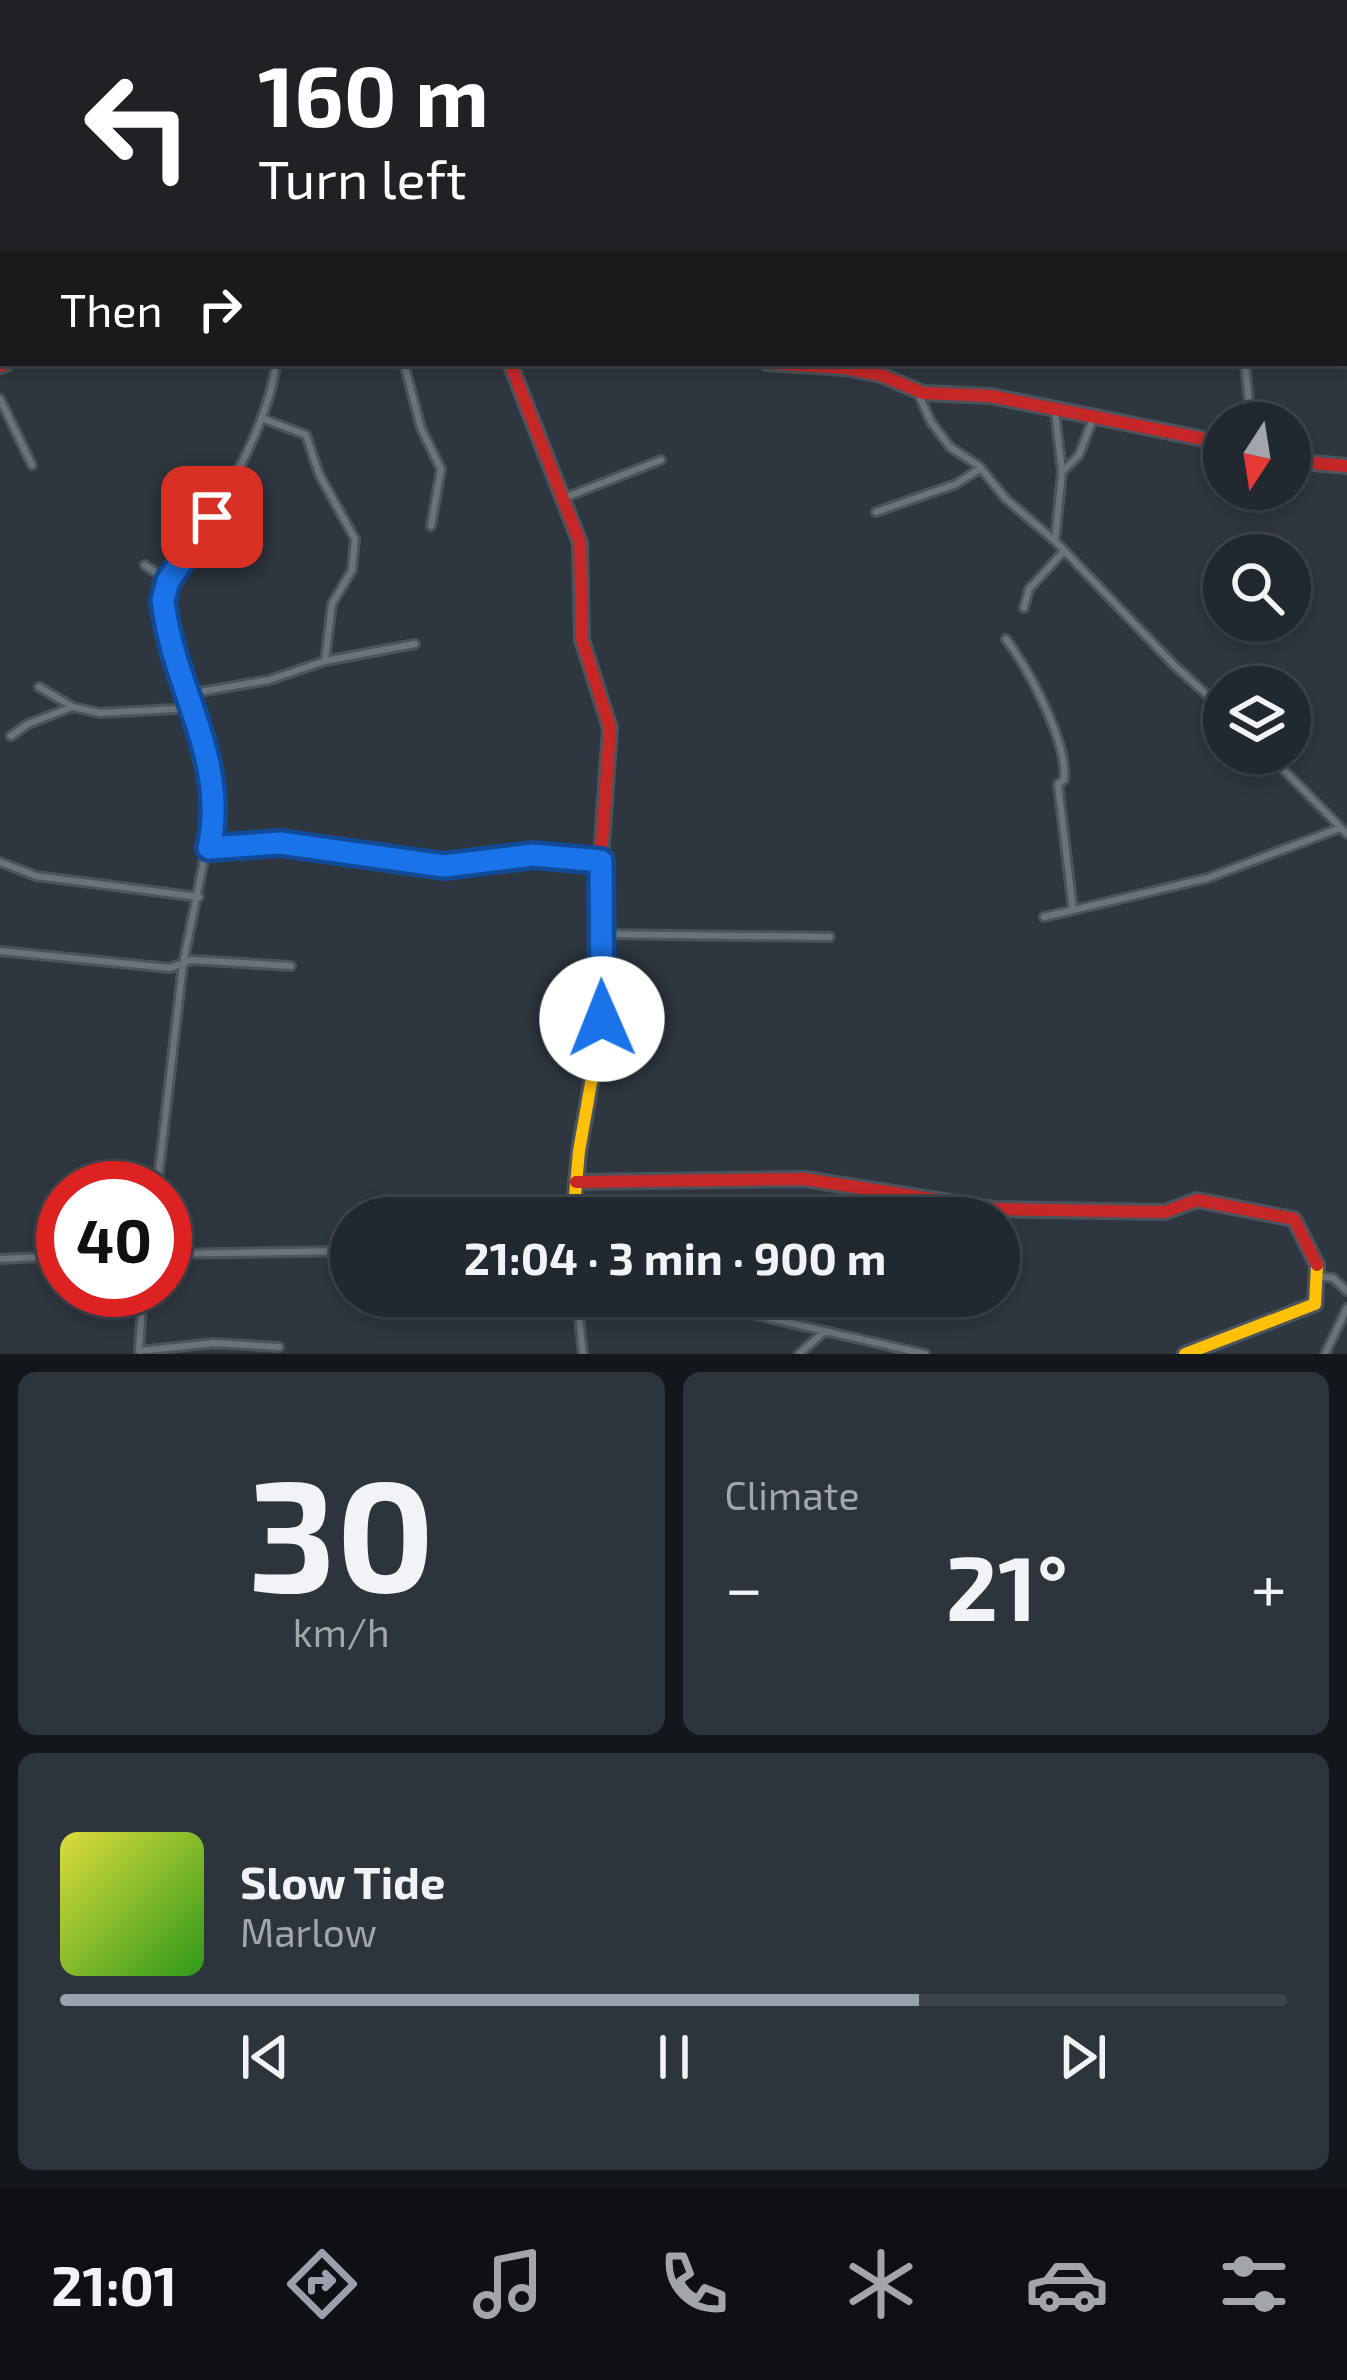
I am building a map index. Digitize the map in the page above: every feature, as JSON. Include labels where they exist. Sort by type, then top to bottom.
[{"type":"street","points":[[160,1161],[183,964],[214,810],[210,760],[163,606],[168,581],[206,527],[264,419],[275,366]]},
{"type":"street","points":[[405,366],[418,421],[441,469],[431,526]]},
{"type":"street","points":[[511,366],[580,543],[582,640],[610,728],[601,861],[600,1043],[575,1197]]},
{"type":"street","points":[[822,366],[879,369],[917,392],[967,392],[1203,439]]},
{"type":"street","points":[[1246,366],[1249,402]]},
{"type":"street","points":[[917,392],[940,436],[981,468],[1006,499],[1055,541],[1203,689]]},
{"type":"street","points":[[0,399],[32,465]]},
{"type":"street","points":[[1054,411],[1062,472],[1055,541]]},
{"type":"street","points":[[1062,472],[1079,454],[1093,418]]},
{"type":"street","points":[[264,419],[306,435],[328,492],[354,531],[355,559],[332,604],[325,661]]},
{"type":"street","points":[[562,499],[661,460]]},
{"type":"street","points":[[1311,462],[1347,466]]},
{"type":"street","points":[[876,512],[956,484],[981,468]]},
{"type":"street","points":[[1024,608],[1029,589],[1064,551]]},
{"type":"street","points":[[145,565],[168,581]]},
{"type":"street","points":[[1006,639],[1021,658],[1061,750],[1064,780],[1058,784],[1073,911]]},
{"type":"street","points":[[188,694],[415,644]]},
{"type":"street","points":[[39,687],[73,706],[119,713],[193,708]]},
{"type":"street","points":[[11,736],[73,706]]},
{"type":"street","points":[[1044,916],[1208,878],[1343,831],[1287,774]]},
{"type":"street","points":[[209,848],[280,843],[444,866],[533,855],[601,861]]},
{"type":"street","points":[[0,862],[36,876],[199,897]]},
{"type":"street","points":[[599,934],[830,937]]},
{"type":"street","points":[[0,951],[170,968],[192,960],[291,966]]},
{"type":"street","points":[[576,1182],[806,1179],[959,1205],[1068,1212],[1177,1211],[1193,1201],[1212,1201],[1294,1219],[1305,1234],[1318,1276],[1318,1300],[1293,1318],[1185,1354]]},
{"type":"street","points":[[192,1254],[330,1251]]},
{"type":"street","points":[[0,1259],[36,1257]]},
{"type":"street","points":[[1318,1276],[1333,1279],[1347,1291]]},
{"type":"street","points":[[1325,1354],[1347,1308]]},
{"type":"street","points":[[141,1317],[139,1352],[214,1343],[279,1348]]},
{"type":"street","points":[[579,1317],[583,1354]]},
{"type":"street","points":[[764,1317],[925,1354]]},
{"type":"street","points":[[799,1354],[825,1331]]},
{"type":"traffic: slow","points":[[575,1197],[600,1032]]},
{"type":"traffic: slow","points":[[1185,1354],[1315,1304],[1317,1265]]},
{"type":"traffic: jam","points":[[511,366],[580,543],[582,640],[610,728],[599,886],[600,1032]]},
{"type":"traffic: jam","points":[[814,366],[881,375],[923,393],[991,396],[1203,439]]},
{"type":"traffic: jam","points":[[1311,463],[1347,466]]},
{"type":"traffic: jam","points":[[576,1182],[805,1179],[994,1209],[1165,1212],[1197,1200],[1294,1219],[1317,1265]]},
{"type":"route","points":[[212,517],[168,581],[163,600],[210,760],[214,810],[209,848],[280,843],[444,866],[533,855],[601,861],[602,1019]]}]
